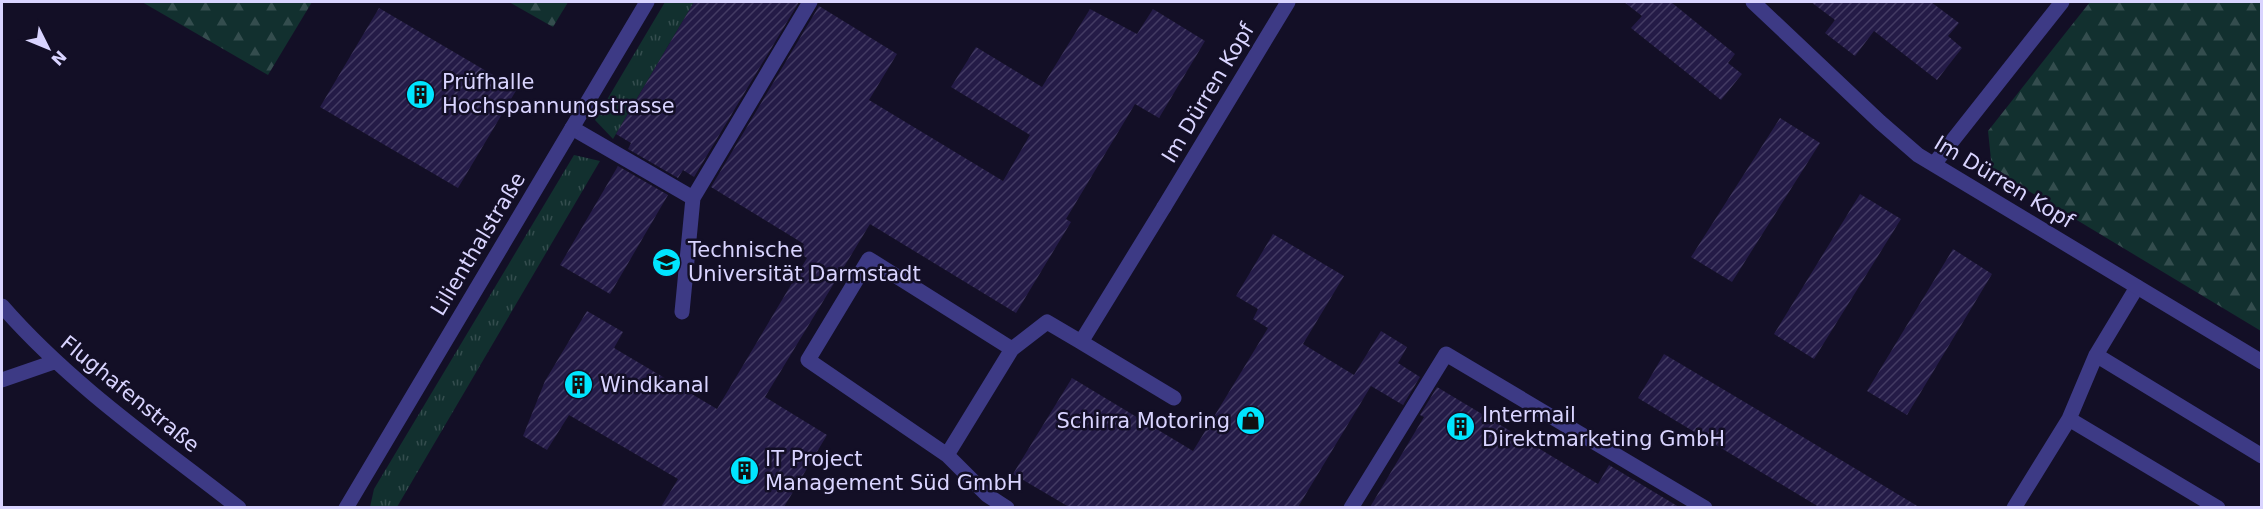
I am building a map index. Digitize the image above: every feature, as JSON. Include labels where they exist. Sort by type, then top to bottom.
[{"type":"street","name":"Lilienthalstraße","points":[[346,507],[647,2]]},
{"type":"street","points":[[682,312],[693,198],[810,2]]},
{"type":"street","name":"Im Dürren Kopf","points":[[1081,342],[1288,2]]},
{"type":"street","name":"Im Dürren Kopf","points":[[1753,2],[1910,149],[2262,362]]},
{"type":"street","points":[[1934,164],[2061,2]]},
{"type":"street","points":[[572,128],[693,198]]},
{"type":"street","points":[[1007,507],[987,495],[947,455],[808,360],[869,260],[1012,349]]},
{"type":"street","points":[[2014,507],[2069,419],[2096,355],[2137,287]]},
{"type":"street","name":"Flughafenstraße","points":[[2,306],[54,362],[238,507]]},
{"type":"street","points":[[947,455],[1012,349],[1047,322],[1174,398]]},
{"type":"street","points":[[1351,507],[1446,354],[1705,507]]},
{"type":"street","points":[[2096,355],[2262,456]]},
{"type":"street","points":[[2,380],[54,362]]},
{"type":"street","points":[[2069,419],[2218,507]]},
{"type":"green space","points":[[142,2],[312,2],[268,75]]},
{"type":"green space","points":[[509,2],[568,2],[553,27]]},
{"type":"green space","points":[[665,2],[694,2],[613,139],[595,120]]},
{"type":"green space","points":[[2090,2],[2261,2],[2261,331],[1992,169],[1988,131]]},
{"type":"green space","points":[[574,155],[600,161],[397,507],[370,507],[374,489]]},
{"type":"building","points":[[694,2],[799,2],[694,177],[683,170],[678,178],[628,149],[631,143],[616,134]]},
{"type":"building","points":[[1624,2],[1671,2],[1735,54],[1728,63],[1742,74],[1721,100],[1631,28],[1642,16]]},
{"type":"building","points":[[1811,2],[1931,2],[1959,23],[1948,36],[1962,48],[1937,80],[1874,31],[1855,56],[1825,33],[1835,20]]},
{"type":"building","points":[[819,6],[897,54],[869,100],[1003,181],[1030,135],[951,87],[976,47],[1042,87],[1090,9],[1137,34],[1153,9],[1205,41],[1159,118],[1135,104],[1066,219],[1071,222],[1016,313],[870,224],[765,397],[827,435],[784,507],[661,507],[678,479],[569,415],[547,450],[523,436],[545,381],[587,311],[623,332],[614,348],[717,409],[807,258],[799,253],[804,244],[711,187]]},
{"type":"building","name":"Prüfhalle Hochspannungstrasse","points":[[379,8],[517,89],[458,188],[320,107]]},
{"type":"building","points":[[1780,118],[1820,143],[1732,282],[1691,257]]},
{"type":"building","points":[[618,166],[668,195],[610,294],[560,265]]},
{"type":"building","points":[[1860,194],[1901,219],[1814,359],[1774,334]]},
{"type":"building","points":[[1273,234],[1344,276],[1303,344],[1354,375],[1381,331],[1407,347],[1398,363],[1420,377],[1403,405],[1371,386],[1298,507],[1069,507],[1013,474],[1072,378],[1193,451],[1268,328],[1253,319],[1258,309],[1236,296]]},
{"type":"building","points":[[1953,249],[1992,274],[1907,415],[1867,391]]},
{"type":"building","points":[[1664,354],[1919,507],[1819,507],[1638,398]]},
{"type":"building","name":"Intermail Direktmarketing GmbH","points":[[1437,387],[1598,484],[1609,465],[1679,507],[1370,507],[1424,417],[1420,415]]},
{"type":"place","name":"Prüfhalle Hochspannungstrasse","points":[[421,94]]},
{"type":"place","name":"Technische Universität Darmstadt","points":[[667,262]]},
{"type":"place","name":"Windkanal","points":[[579,385]]},
{"type":"place","name":"Schirra Motoring","points":[[1251,421]]},
{"type":"place","name":"Intermail Direktmarketing GmbH","points":[[1461,427]]},
{"type":"place","name":"IT Project Management Süd GmbH","points":[[744,471]]}]
